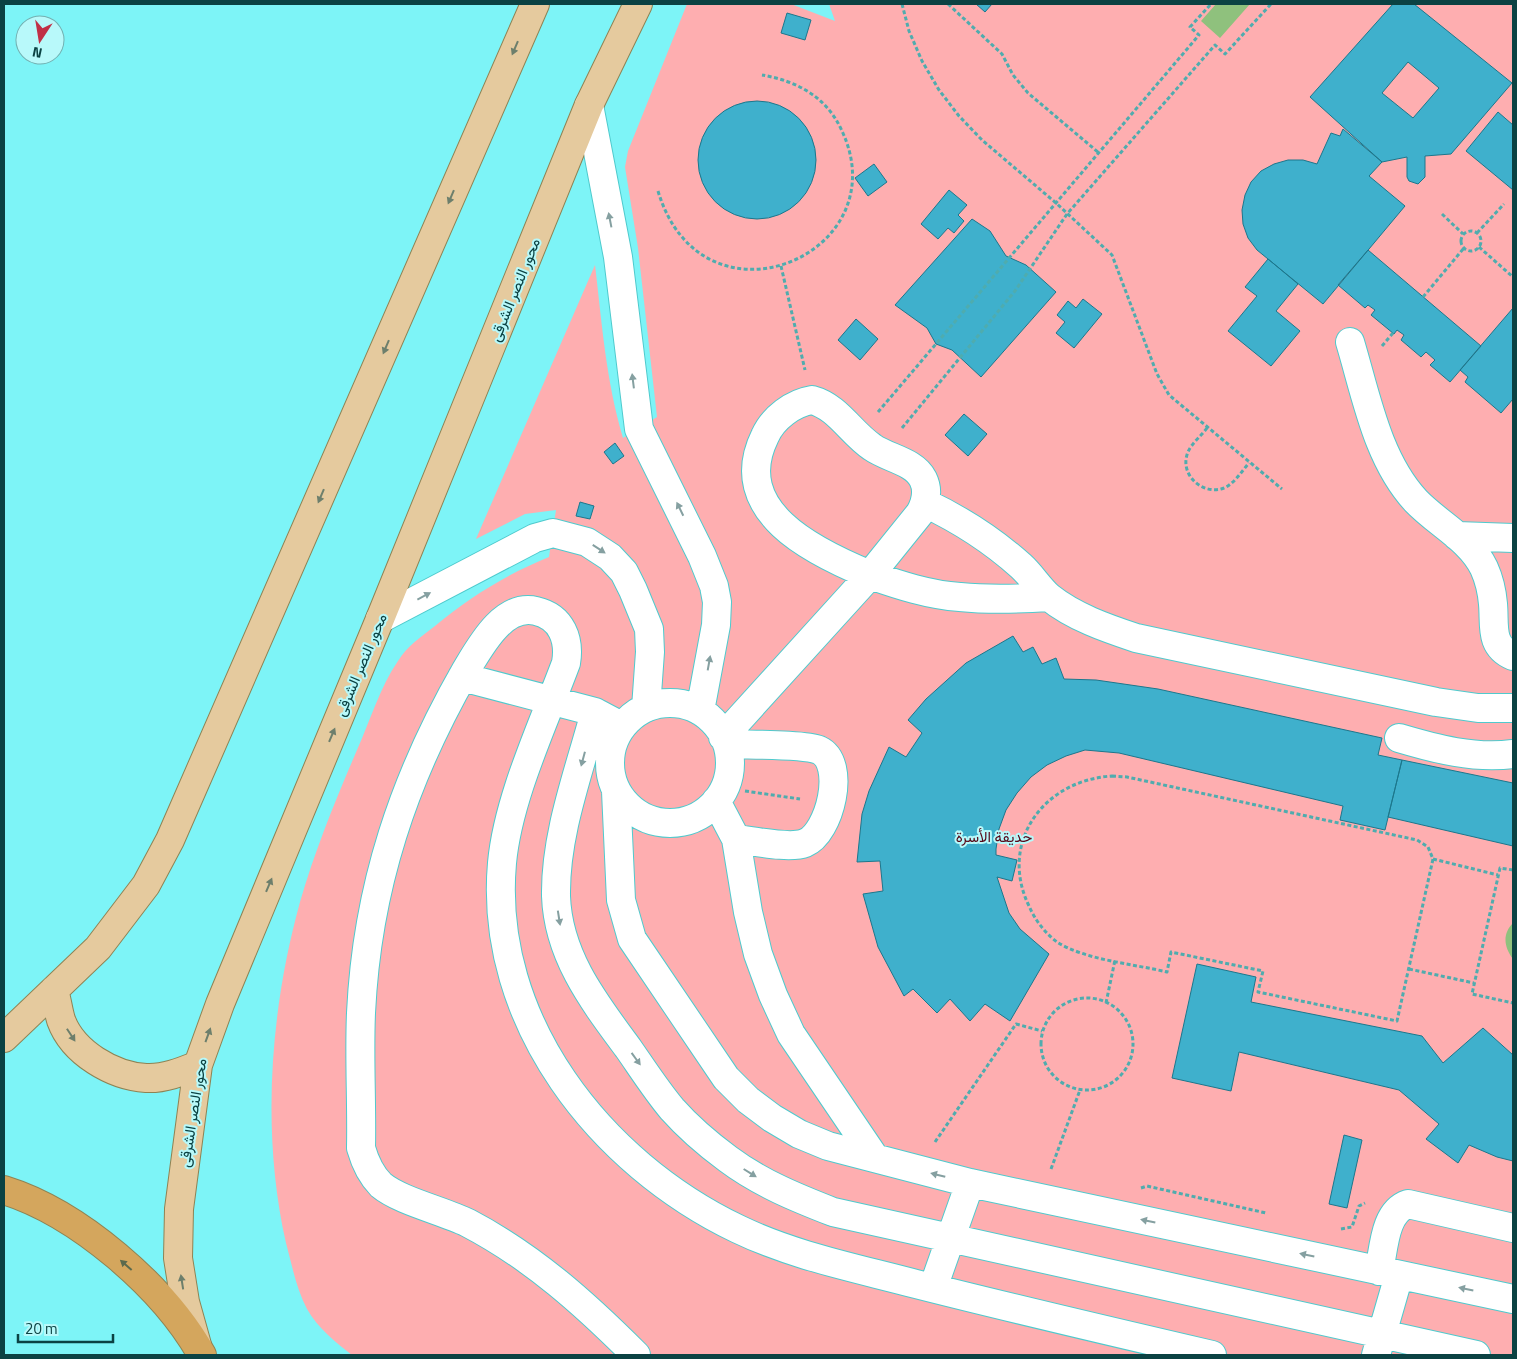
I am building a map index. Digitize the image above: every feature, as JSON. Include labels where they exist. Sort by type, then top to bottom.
[{"type":"highway","points":[[4,1190],[21,1195],[90,1234],[149,1285],[200,1351]]},
{"type":"main road","points":[[4,1038],[98,948],[123,918],[146,885],[170,840],[535,4]]},
{"type":"main road","name":"محور النصر الشرقى","points":[[200,1351],[185,1302],[178,1258],[179,1209],[198,1065],[220,1004],[590,105],[638,4]]},
{"type":"main road","points":[[54,990],[62,1022],[76,1044],[96,1062],[120,1073],[147,1078],[173,1075],[198,1065]]},
{"type":"lane","points":[[590,105],[618,257],[639,429],[706,564],[717,602],[716,625],[700,712]]},
{"type":"lane","points":[[1350,342],[1390,465],[1417,502],[1472,550],[1484,567],[1491,586],[1494,637],[1499,646],[1513,656]]},
{"type":"lane","points":[[725,741],[870,575],[920,513],[925,503],[926,491],[923,479],[916,470],[870,446],[831,409],[822,403],[812,400],[801,401],[792,406],[766,433],[759,447],[756,462],[759,493],[776,520],[837,560],[870,575],[914,589],[958,597],[1004,600],[1049,597]]},
{"type":"lane","points":[[925,503],[960,520],[993,542],[1023,568],[1049,597],[1105,628],[1136,638],[1457,706],[1513,708]]},
{"type":"lane","points":[[380,619],[535,538],[553,533],[588,542],[610,557],[624,572],[646,620],[650,652],[646,708]]},
{"type":"lane","points":[[1457,536],[1513,538]]},
{"type":"lane","points":[[636,1355],[570,1292],[521,1255],[468,1223],[394,1193],[382,1185],[365,1162],[361,1148],[361,1012],[369,936],[390,840],[406,793],[425,747],[462,678],[498,624],[508,616],[522,611],[535,610],[548,615],[559,624],[566,636],[568,650],[566,663],[508,824],[502,862],[501,907],[506,950],[514,986],[527,1020],[552,1066],[590,1113],[632,1157],[662,1182],[712,1216],[793,1252],[933,1288],[1212,1355]]},
{"type":"lane","points":[[462,678],[595,712],[622,726]]},
{"type":"lane","points":[[616,791],[626,804],[639,815],[655,822],[672,824],[688,820],[704,812],[720,795],[729,767],[725,741],[714,722],[700,712],[683,704],[664,703],[646,708],[622,726],[613,741],[609,758],[610,774],[616,791],[621,900],[625,920],[642,957],[726,1078],[748,1100],[772,1118],[799,1134],[828,1146],[970,1183],[1513,1299]]},
{"type":"lane","points":[[595,712],[560,846],[556,872],[560,925],[577,974],[591,997],[672,1109],[730,1160],[796,1198],[833,1212],[1380,1345],[1476,1355]]},
{"type":"lane","points":[[1399,738],[1466,754],[1513,754]]},
{"type":"lane","points":[[725,741],[811,748],[820,751],[828,757],[833,766],[834,775],[823,827],[815,836],[805,843],[793,845],[736,839]]},
{"type":"lane","points":[[720,795],[736,839],[748,912],[758,954],[772,995],[791,1034],[875,1158]]},
{"type":"lane","points":[[933,1288],[970,1183]]},
{"type":"lane","points":[[1380,1345],[1389,1273],[1389,1223],[1401,1206],[1416,1204],[1513,1228]]},
{"type":"path","points":[[902,4],[909,31],[922,61],[939,90],[959,116],[982,140],[1056,203],[1112,255],[1162,384],[1178,404],[1282,489]]},
{"type":"path","points":[[948,4],[1002,54],[1013,75],[1028,93],[1099,153]]},
{"type":"path","points":[[883,406],[1199,35],[1190,27],[1210,4]]},
{"type":"path","points":[[907,422],[1015,291],[1067,214],[1215,45],[1225,54],[1270,4]]},
{"type":"path","points":[[658,191],[671,225],[690,245],[712,261],[747,270],[781,266],[801,258],[831,233],[841,217],[848,200],[852,162],[848,143],[840,125],[815,96],[781,78],[762,75]]},
{"type":"path","points":[[1477,233],[1504,204]]},
{"type":"path","points":[[1442,214],[1463,234]]},
{"type":"path","points":[[1477,233],[1468,231],[1463,234],[1460,241],[1464,248],[1469,251],[1479,247]]},
{"type":"path","points":[[1477,233],[1481,242],[1479,247]]},
{"type":"path","points":[[1479,247],[1513,277]]},
{"type":"path","points":[[1423,297],[1464,248]]},
{"type":"path","points":[[781,266],[812,400]]},
{"type":"path","points":[[1208,428],[1188,451],[1186,463],[1189,476],[1198,485],[1210,490],[1222,489],[1233,482],[1249,463]]},
{"type":"path","points":[[1098,777],[1127,777],[1417,840],[1428,847],[1433,859],[1397,1021],[1258,992],[1263,971],[1171,952],[1167,972],[1073,950],[1056,941],[1043,929],[1032,914],[1024,897],[1020,880],[1020,851],[1029,825],[1042,807],[1058,793],[1084,780],[1098,777]]},
{"type":"path","points":[[720,795],[829,803]]},
{"type":"path","points":[[1433,859],[1498,875]]},
{"type":"path","points":[[1513,870],[1500,868],[1472,994],[1513,1003]]},
{"type":"path","points":[[1106,1003],[1115,960]]},
{"type":"path","points":[[1409,969],[1474,983]]},
{"type":"path","points":[[1093,999],[1106,1003],[1117,1009],[1126,1019],[1131,1031],[1133,1044],[1131,1057],[1117,1079],[1106,1086],[1080,1090],[1067,1086],[1048,1069],[1040,1044],[1042,1032],[1056,1010],[1067,1002],[1093,999]]},
{"type":"path","points":[[916,1169],[1016,1024],[1042,1032]]},
{"type":"path","points":[[1041,1198],[1080,1090]]},
{"type":"path","points":[[1134,1218],[1140,1189],[1147,1186],[1272,1214]]},
{"type":"path","points":[[1340,1229],[1352,1227],[1362,1203],[1396,1211]]},
{"type":"green space","name":"حديقة الأسرة","points":[[687,4],[791,4],[835,21],[829,4],[1513,4],[1513,1355],[352,1355],[333,1340],[311,1316],[300,1293],[292,1268],[278,1201],[273,1158],[272,1072],[276,1029],[290,943],[300,902],[319,844],[341,787],[381,693],[402,656],[410,646],[475,596],[518,571],[549,557],[556,510],[525,514],[476,539],[595,265],[602,331],[612,395],[623,438],[657,417],[638,248],[625,167],[628,151]]},
{"type":"shaded area","points":[[1216,4],[1250,4],[1220,38],[1201,21]]},
{"type":"shaded area","points":[[1513,923],[1513,959],[1505,941],[1509,927]]},
{"type":"building","points":[[976,4],[992,4],[985,12]]},
{"type":"building","points":[[1393,4],[1414,4],[1512,83],[1451,154],[1425,156],[1425,177],[1418,184],[1409,181],[1407,177],[1407,157],[1382,162],[1310,97]],"holes":[[[1408,62],[1439,88],[1413,118],[1382,93]]]},
{"type":"building","points":[[787,13],[811,20],[805,40],[781,33]]},
{"type":"building","points":[[757,101],[768,102],[790,111],[806,127],[815,149],[815,171],[806,193],[790,209],[768,218],[757,219],[746,218],[724,209],[708,193],[699,171],[698,160],[699,149],[708,127],[724,111],[746,102]]},
{"type":"building","points":[[1498,112],[1513,125],[1513,190],[1466,151]]},
{"type":"building","points":[[1343,129],[1382,162],[1369,176],[1405,206],[1323,304],[1257,250],[1248,238],[1243,224],[1242,210],[1245,195],[1251,182],[1261,171],[1274,164],[1288,160],[1303,160],[1317,164],[1331,133],[1340,136]]},
{"type":"building","points":[[874,164],[887,182],[868,196],[855,178]]},
{"type":"building","points":[[949,190],[967,205],[958,215],[964,221],[954,233],[948,228],[938,239],[921,224]]},
{"type":"building","points":[[972,219],[990,231],[1006,256],[1026,265],[1056,292],[981,377],[952,350],[936,344],[927,328],[895,305]]},
{"type":"building","points":[[1368,250],[1481,346],[1450,382],[1430,365],[1435,360],[1426,352],[1421,357],[1401,340],[1404,335],[1397,330],[1394,334],[1371,315],[1375,310],[1368,305],[1365,308],[1338,285]]},
{"type":"building","points":[[1268,259],[1298,284],[1276,311],[1300,331],[1271,366],[1228,331],[1257,296],[1245,287]]},
{"type":"building","points":[[1083,299],[1102,314],[1074,348],[1056,333],[1065,322],[1057,315],[1068,301],[1076,308]]},
{"type":"building","points":[[1513,308],[1513,399],[1501,413],[1465,382],[1468,377],[1460,370]]},
{"type":"building","points":[[856,319],[878,339],[860,360],[838,340]]},
{"type":"building","points":[[964,414],[987,434],[968,456],[945,435]]},
{"type":"building","points":[[615,443],[624,456],[613,464],[604,452]]},
{"type":"building","points":[[580,502],[594,506],[590,519],[576,516]]},
{"type":"building","points":[[1013,636],[1023,652],[1033,647],[1042,664],[1056,658],[1064,679],[1096,680],[1158,689],[1382,738],[1378,755],[1402,760],[1385,830],[1340,820],[1343,806],[1119,753],[1085,750],[1066,756],[1047,765],[1031,777],[1006,810],[999,829],[996,855],[1017,860],[1012,881],[997,877],[1009,913],[1020,929],[1049,954],[1010,1021],[985,1004],[970,1021],[950,999],[937,1013],[913,989],[904,996],[878,947],[863,894],[883,891],[880,861],[857,862],[862,814],[869,791],[889,747],[906,757],[922,733],[908,720],[926,699],[966,663]]},
{"type":"building","points":[[1402,760],[1513,783],[1513,846],[1388,817]]},
{"type":"building","points":[[1197,964],[1256,977],[1251,1002],[1422,1036],[1443,1063],[1483,1028],[1513,1055],[1513,1161],[1497,1157],[1469,1145],[1458,1163],[1426,1139],[1439,1124],[1399,1090],[1239,1052],[1231,1091],[1172,1078]]},
{"type":"building","points":[[1344,1135],[1362,1140],[1347,1208],[1329,1204]]}]
